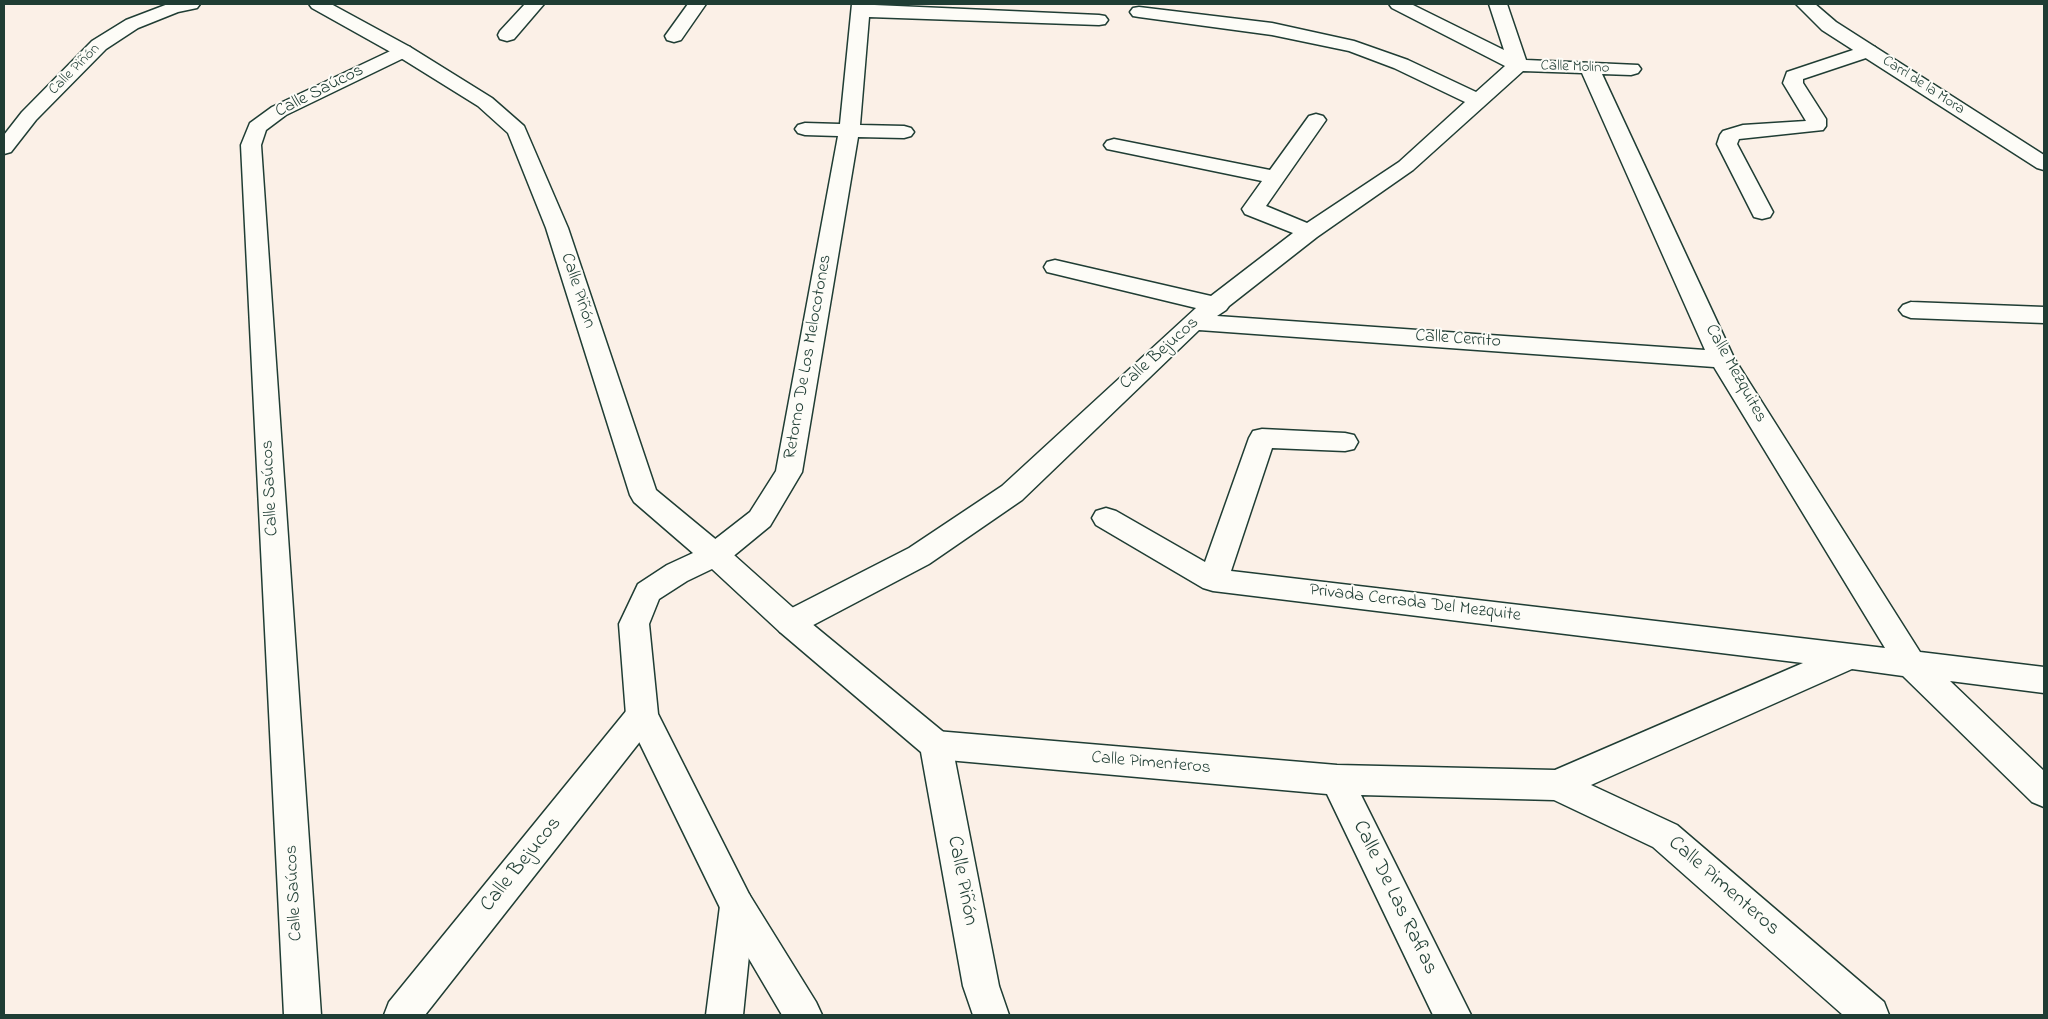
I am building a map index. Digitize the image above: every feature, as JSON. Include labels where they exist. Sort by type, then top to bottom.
[{"type":"street","name":"Calle Piñón","points":[[4,148],[29,116],[99,45],[132,24],[173,8],[191,4]]},
{"type":"street","name":"Calle Piñón","points":[[318,4],[403,51],[485,102],[517,130],[557,228],[644,495],[715,555],[790,623]]},
{"type":"street","points":[[507,35],[535,4]]},
{"type":"street","points":[[674,36],[697,4]]},
{"type":"street","points":[[1398,4],[1518,65]]},
{"type":"street","points":[[1498,4],[1518,65]]},
{"type":"street","name":"Carrl de la Mora","points":[[1806,4],[1830,26],[2044,164]]},
{"type":"street","points":[[860,7],[1099,20]]},
{"type":"street","name":"Retorno De Los Melocotones","points":[[642,715],[634,624],[648,592],[677,573],[715,555],[760,519],[789,472],[849,131],[860,7]]},
{"type":"street","points":[[1139,12],[1272,29],[1354,47],[1401,64],[1480,101]]},
{"type":"street","name":"Calle Saúcos","points":[[302,1015],[251,145],[257,127],[279,111],[403,51]]},
{"type":"street","points":[[1762,212],[1727,144],[1730,134],[1743,131],[1816,126],[1816,120],[1794,83],[1794,76],[1868,51]]},
{"type":"street","name":"Calle Molino","points":[[1518,65],[1631,69]]},
{"type":"street","name":"Calle Bejucos","points":[[790,623],[918,556],[1012,493],[1193,322],[1218,305],[1309,232],[1406,166],[1518,65]]},
{"type":"street","name":"Calle Mezquites","points":[[1590,69],[1722,358],[1910,664],[2044,792]]},
{"type":"street","points":[[1309,232],[1253,209],[1316,120]]},
{"type":"street","points":[[805,129],[904,132]]},
{"type":"street","points":[[1114,145],[1276,177]]},
{"type":"street","points":[[1055,267],[1218,305]]},
{"type":"street","points":[[1910,310],[2044,314]]},
{"type":"street","name":"Calle Cerrito","points":[[1193,322],[1722,358]]},
{"type":"street","points":[[1106,518],[1213,580],[1262,438],[1345,442]]},
{"type":"street","name":"Privada Cerrada Del Mezquite","points":[[1213,580],[1848,658]]},
{"type":"street","points":[[790,623],[936,745]]},
{"type":"street","name":"Calle Pimenteros","points":[[1557,785],[1848,658],[2044,680]]},
{"type":"street","points":[[642,715],[737,906],[804,1015]]},
{"type":"street","name":"Calle Bejucos","points":[[402,1015],[642,715]]},
{"type":"street","name":"Calle Piñón","points":[[936,745],[981,986],[991,1015]]},
{"type":"street","name":"Calle Pimenteros","points":[[936,745],[1337,780],[1557,785],[1665,836],[1871,1015]]},
{"type":"street","name":"Calle De Las Rafias","points":[[1337,780],[1452,1015]]},
{"type":"street","points":[[724,1015],[737,906]]}]
